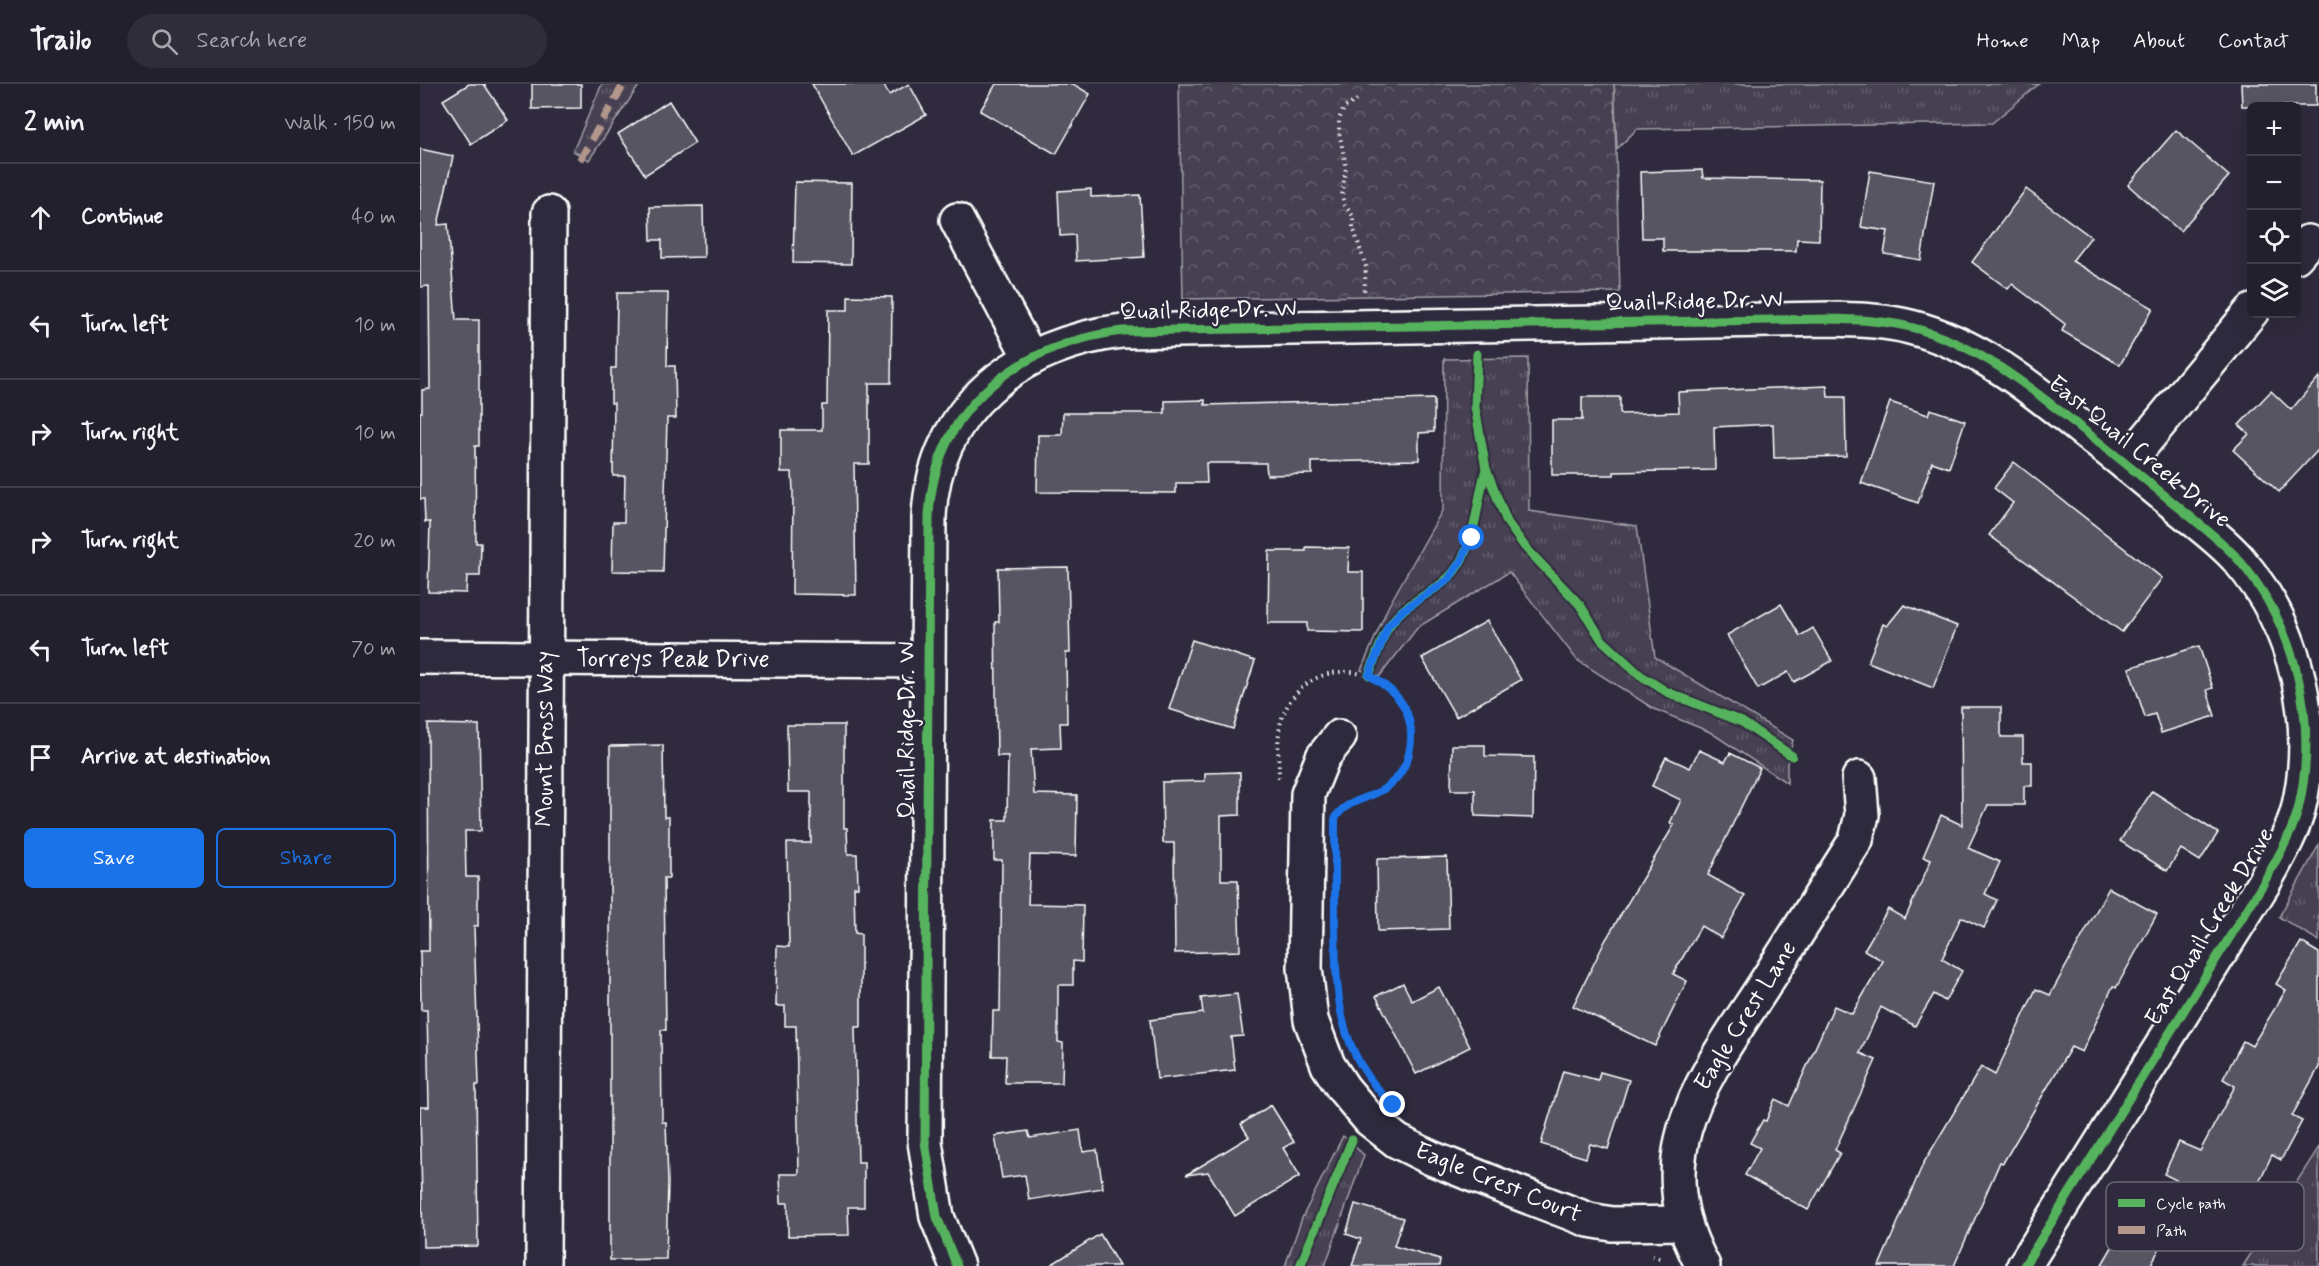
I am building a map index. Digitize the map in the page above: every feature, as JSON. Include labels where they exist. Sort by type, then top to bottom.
[{"type":"street","name":"Mount Bross Way","points":[[543,1266],[549,213]]},
{"type":"street","points":[[957,220],[1030,357]]},
{"type":"street","points":[[2126,464],[2247,317]]},
{"type":"street","name":"Quail Ridge Dr. W","points":[[957,1266],[937,1217],[925,1142],[929,500],[937,467],[957,425],[977,398],[997,379],[1030,357],[1080,338],[1122,331],[1829,319],[1867,320],[1910,327]]},
{"type":"street","name":"East Quail Creek Drive","points":[[1910,327],[1953,341],[1993,362],[2126,464],[2226,547],[2252,578],[2280,625],[2295,663],[2304,701],[2307,741],[2304,784],[2289,835],[2263,884],[2024,1266]]},
{"type":"street","name":"Torreys Peak Drive","points":[[420,657],[927,661]]},
{"type":"street","name":"Eagle Crest Court","points":[[1340,736],[1323,757],[1308,794],[1305,968],[1311,1020],[1328,1065],[1342,1088],[1369,1119],[1397,1140],[1431,1158],[1521,1194],[1588,1220],[1612,1224],[1685,1223]]},
{"type":"street","name":"Eagle Crest Lane","points":[[1702,1266],[1685,1223],[1678,1190],[1679,1162],[1686,1124],[1711,1066],[1856,840],[1862,815],[1859,778]]},
{"type":"path","points":[[1357,100],[1344,108],[1339,119],[1339,132],[1346,167],[1342,195],[1344,204],[1353,216],[1353,227],[1366,267],[1363,300]]},
{"type":"path","points":[[1478,354],[1475,407],[1486,469],[1500,506],[1515,533],[1580,605],[1602,640],[1618,656],[1667,692],[1742,722],[1792,756]]},
{"type":"path","points":[[1369,675],[1388,626],[1403,610],[1441,586],[1461,561],[1472,538],[1486,469]]},
{"type":"path","points":[[1279,780],[1281,720],[1296,693],[1319,676],[1336,672],[1353,671],[1369,675],[1386,685],[1400,699],[1407,713],[1411,747],[1402,771],[1391,784],[1366,800],[1349,804],[1339,811],[1335,819]]},
{"type":"path","points":[[1347,1135],[1359,1146]]},
{"type":"path","points":[[1300,1266],[1352,1140]]},
{"type":"path","points":[[1648,1255],[1661,1259]]},
{"type":"green space","points":[[602,84],[640,84],[589,160],[573,151]]},
{"type":"green space","points":[[1179,84],[1614,84],[1620,292],[1183,299]]},
{"type":"green space","points":[[1614,84],[2039,84],[1992,123],[1637,129],[1617,149]]},
{"type":"green space","points":[[1528,358],[1529,511],[1637,526],[1655,657],[1793,740],[1787,764],[1787,783],[1710,732],[1654,709],[1577,660],[1509,572],[1418,627],[1379,677],[1361,670],[1388,607],[1443,509],[1444,359]]},
{"type":"green space","points":[[2319,845],[2319,941],[2279,917]]},
{"type":"green space","points":[[1343,1136],[1364,1155],[1325,1266],[1285,1266],[1302,1218]]},
{"type":"green space","points":[[2319,1147],[2319,1266],[2243,1266],[2253,1251],[2304,1251],[2304,1182],[2297,1182]]},
{"type":"building","points":[[469,84],[484,84],[508,120],[471,144],[443,100]]},
{"type":"building","points":[[532,84],[581,84],[581,108],[532,109]]},
{"type":"building","points":[[812,84],[883,84],[889,95],[909,84],[926,115],[853,156]]},
{"type":"building","points":[[996,84],[1073,84],[1090,94],[1056,154],[980,111]]},
{"type":"building","points":[[2241,84],[2316,84],[2316,106],[2301,106],[2301,102],[2247,102],[2247,106],[2242,106]]},
{"type":"building","points":[[669,101],[695,143],[645,175],[618,134]]},
{"type":"building","points":[[2176,130],[2229,176],[2180,231],[2128,185]]},
{"type":"building","points":[[420,149],[453,156],[438,225],[448,224],[456,320],[479,320],[479,446],[475,446],[476,543],[481,543],[480,576],[467,576],[466,593],[428,592],[430,522],[425,522],[424,499],[420,499],[420,412],[422,412],[422,390],[430,389],[429,286],[420,287]]},
{"type":"building","points":[[1702,170],[1703,178],[1820,180],[1819,240],[1797,239],[1796,251],[1663,251],[1663,238],[1642,238],[1640,172]]},
{"type":"building","points":[[1870,171],[1934,181],[1921,260],[1884,254],[1888,231],[1861,227]]},
{"type":"building","points":[[795,182],[852,183],[851,264],[793,263]]},
{"type":"building","points":[[1091,189],[1091,197],[1140,195],[1144,257],[1076,261],[1075,235],[1060,236],[1058,191]]},
{"type":"building","points":[[2026,189],[2091,237],[2072,261],[2153,308],[2120,365],[2062,331],[2065,324],[2012,284],[2008,289],[1972,262]]},
{"type":"building","points":[[703,206],[704,257],[662,258],[662,240],[651,240],[650,207]]},
{"type":"building","points":[[617,293],[668,293],[667,366],[675,366],[676,418],[667,418],[663,572],[612,571],[613,522],[624,522],[625,476],[613,476],[614,403],[611,403],[611,368],[616,368]]},
{"type":"building","points":[[848,296],[892,297],[891,383],[869,383],[869,464],[854,464],[856,595],[792,594],[792,472],[781,472],[781,430],[822,430],[822,405],[827,405],[828,310],[848,310]]},
{"type":"building","points":[[2319,377],[2319,449],[2279,492],[2233,450],[2249,434],[2239,425],[2271,391],[2291,410]]},
{"type":"building","points":[[1827,386],[1828,397],[1845,397],[1846,456],[1774,458],[1773,424],[1714,427],[1715,470],[1614,472],[1614,475],[1552,475],[1552,420],[1582,420],[1582,397],[1620,397],[1620,414],[1679,412],[1678,392]]},
{"type":"building","points":[[1434,399],[1434,432],[1419,433],[1419,460],[1312,462],[1312,474],[1267,475],[1266,463],[1206,463],[1207,483],[1176,483],[1176,493],[1037,492],[1038,435],[1062,435],[1063,413],[1165,413],[1165,401],[1205,400],[1205,405]]},
{"type":"building","points":[[1890,402],[1928,415],[1930,409],[1965,421],[1949,468],[1932,462],[1918,503],[1861,483]]},
{"type":"building","points":[[2014,462],[2162,578],[2122,632],[1989,535],[2013,503],[1994,488]]},
{"type":"building","points":[[1306,547],[1349,548],[1348,572],[1363,572],[1363,632],[1307,631],[1307,623],[1268,623],[1269,551],[1306,551]]},
{"type":"building","points":[[1068,567],[1070,653],[1066,653],[1067,723],[1060,723],[1061,748],[1031,749],[1034,794],[1077,795],[1076,856],[1030,855],[1028,904],[1083,905],[1082,962],[1073,961],[1073,985],[1058,985],[1058,1042],[1063,1043],[1062,1083],[1005,1083],[1006,1056],[992,1056],[993,1011],[1000,1011],[1002,860],[994,860],[994,820],[1007,820],[1008,756],[997,756],[995,622],[999,622],[998,568]]},
{"type":"building","points":[[1781,604],[1800,636],[1813,628],[1832,661],[1794,682],[1788,672],[1758,689],[1727,635]]},
{"type":"building","points":[[1904,605],[1957,626],[1933,688],[1868,662],[1883,624],[1887,626]]},
{"type":"building","points":[[1487,621],[1521,680],[1456,717],[1422,658]]},
{"type":"building","points":[[1192,640],[1255,661],[1233,729],[1169,709]]},
{"type":"building","points":[[2199,646],[2213,688],[2207,690],[2215,716],[2161,733],[2155,714],[2145,717],[2129,668]]},
{"type":"building","points":[[1961,707],[2001,707],[2001,737],[2023,737],[2023,762],[2032,762],[2032,786],[2024,786],[2024,805],[1988,805],[1968,848],[2000,862],[1985,894],[1997,900],[1984,928],[1961,917],[1942,959],[1962,971],[1945,1001],[1934,994],[1915,1026],[1881,1007],[1860,1053],[1876,1060],[1835,1150],[1840,1153],[1808,1210],[1745,1175],[1760,1148],[1750,1143],[1763,1120],[1766,1121],[1775,1099],[1789,1106],[1834,1006],[1852,1014],[1883,961],[1864,950],[1888,909],[1905,919],[1931,860],[1923,857],[1941,815],[1962,825]]},
{"type":"building","points":[[428,724],[479,725],[481,831],[465,831],[466,877],[478,877],[478,926],[474,926],[479,1085],[476,1085],[478,1246],[423,1247],[420,1107],[429,1107],[427,1010],[421,1010],[420,951],[429,951]]},
{"type":"building","points":[[787,725],[844,725],[844,828],[847,828],[848,854],[857,854],[858,887],[854,887],[855,933],[861,934],[861,1027],[855,1027],[858,1162],[864,1162],[864,1207],[848,1207],[849,1235],[788,1236],[788,1203],[781,1203],[780,1174],[799,1174],[796,1026],[785,1026],[785,1006],[776,1006],[777,946],[789,947],[787,843],[811,843],[811,792],[788,792]]},
{"type":"building","points":[[663,745],[664,817],[669,817],[669,878],[664,878],[666,1030],[661,1030],[662,1122],[666,1122],[668,1182],[666,1259],[610,1260],[610,746]]},
{"type":"building","points":[[1452,745],[1485,745],[1485,756],[1534,757],[1533,818],[1475,816],[1475,790],[1451,790]]},
{"type":"building","points":[[1699,750],[1725,762],[1730,753],[1760,768],[1708,875],[1745,896],[1721,938],[1701,926],[1673,974],[1687,981],[1655,1046],[1573,1006],[1605,941],[1674,825],[1670,823],[1681,800],[1652,786],[1666,757],[1690,768]]},
{"type":"building","points":[[1240,772],[1240,815],[1221,816],[1221,880],[1238,880],[1240,951],[1175,953],[1174,843],[1163,843],[1162,782],[1205,781],[1205,773]]},
{"type":"building","points":[[2152,791],[2218,833],[2200,861],[2181,849],[2167,871],[2120,841]]},
{"type":"building","points":[[1447,857],[1449,929],[1378,931],[1377,859]]},
{"type":"building","points":[[2109,888],[2157,914],[2116,988],[2113,986],[2082,1052],[2071,1047],[2003,1163],[2000,1162],[1954,1266],[1879,1266],[1923,1164],[1981,1067],[1995,1075],[2036,989],[2050,995]]},
{"type":"building","points":[[2301,942],[2319,953],[2319,1067],[2292,1116],[2302,1121],[2281,1160],[2272,1155],[2259,1182],[2180,1182],[2164,1174],[2179,1142],[2200,1151],[2235,1086],[2223,1079],[2243,1041],[2252,1046],[2286,990],[2276,984]]},
{"type":"building","points":[[1403,983],[1412,1001],[1439,987],[1470,1047],[1416,1074],[1376,996]]},
{"type":"building","points":[[1237,994],[1243,1036],[1231,1037],[1235,1070],[1157,1079],[1150,1020],[1203,1013],[1201,998]]},
{"type":"building","points":[[1563,1071],[1598,1080],[1600,1072],[1629,1080],[1608,1149],[1590,1144],[1586,1158],[1541,1144]]},
{"type":"building","points":[[1271,1105],[1294,1142],[1283,1148],[1300,1176],[1235,1216],[1208,1172],[1186,1175],[1249,1137],[1241,1124]]},
{"type":"building","points":[[1080,1130],[1083,1152],[1097,1150],[1103,1188],[1029,1200],[1025,1175],[1002,1178],[995,1136],[1028,1131],[1030,1138]]},
{"type":"building","points":[[1355,1204],[1403,1218],[1394,1246],[1440,1260],[1439,1266],[1352,1266],[1361,1239],[1346,1234]]},
{"type":"building","points":[[1100,1234],[1119,1266],[1049,1266]]},
{"type":"building","points":[[2110,1251],[2158,1251],[2150,1266],[2101,1266]]},
{"type":"marked path","points":[[580,160],[624,84]]},
{"type":"cycle path","points":[[957,1266],[937,1217],[925,1142],[929,517],[935,478],[947,443],[965,413],[989,388],[1017,367],[1049,350],[1084,338],[1122,331],[1829,319],[1890,323],[1938,336],[1990,361],[2037,394],[2207,530],[2238,559],[2258,586],[2275,615],[2298,677],[2304,710],[2306,744],[2304,777],[2298,810],[2287,839],[2263,884],[2024,1266]]},
{"type":"cycle path","points":[[1477,354],[1475,407],[1486,469],[1507,522],[1525,547],[1580,605],[1602,640],[1640,675],[1667,692],[1742,722],[1792,756]]},
{"type":"cycle path","points":[[1369,675],[1382,641],[1395,617],[1442,584],[1461,561],[1474,527],[1486,469]]},
{"type":"cycle path","points":[[1300,1266],[1352,1140]]},
{"type":"route","points":[[1393,1105],[1379,1091],[1360,1064],[1338,1005],[1335,819],[1339,811],[1349,804],[1366,800],[1379,793],[1402,771],[1411,747],[1407,713],[1400,699],[1386,685],[1369,675],[1388,626],[1403,610],[1448,580],[1461,561],[1472,538]]}]
